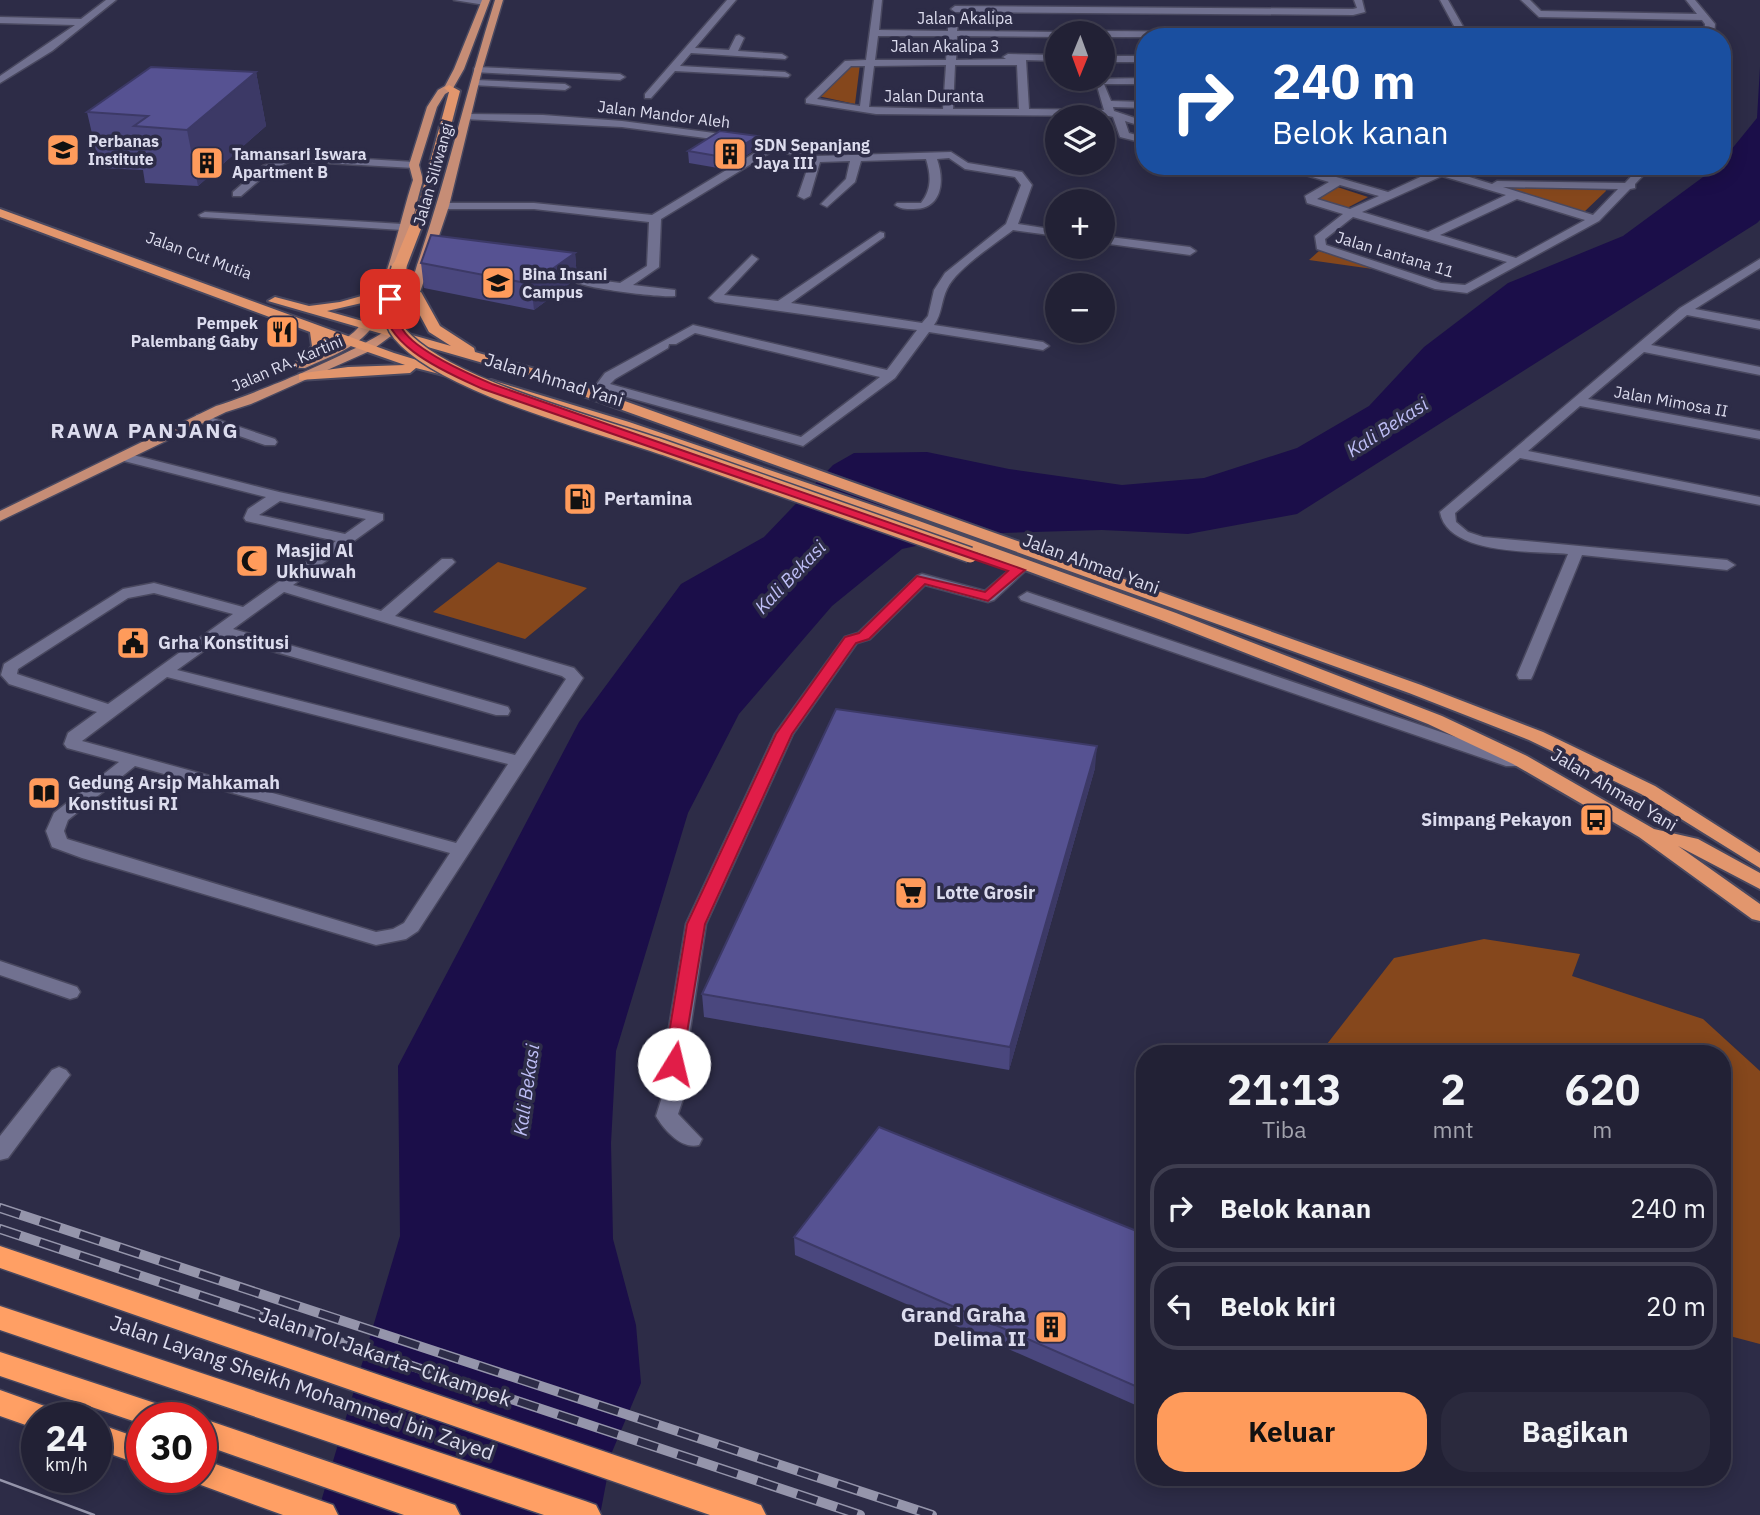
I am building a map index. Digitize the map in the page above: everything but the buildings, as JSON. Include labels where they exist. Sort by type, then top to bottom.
[{"type":"highway","points":[[449,88],[454,91],[431,187],[413,241],[399,268],[390,299],[391,313],[398,332],[419,352],[447,368],[531,402],[985,548],[1018,570],[1350,689],[1561,786]]},
{"type":"highway","name":"Jalan Cut Mutia","points":[[0,203],[292,307],[388,335]]},
{"type":"highway","name":"Jalan Cut Mutia","points":[[0,213],[367,347]]},
{"type":"highway","points":[[292,307],[341,306],[383,291]]},
{"type":"highway","points":[[416,293],[434,329],[488,363]]},
{"type":"highway","points":[[308,361],[319,346],[317,330]]},
{"type":"highway","name":"Jalan Ahmad Yani","points":[[388,335],[598,391],[794,467],[985,548],[1374,695],[1520,760],[1646,833],[1760,914]]},
{"type":"highway","name":"Jalan Ahmad Yani","points":[[367,347],[429,369],[500,386],[775,475],[985,548],[1416,689],[1536,736],[1648,790],[1760,862]]},
{"type":"highway","points":[[304,377],[348,371],[429,369]]},
{"type":"highway","points":[[1646,833],[1691,843],[1760,882]]},
{"type":"highway","points":[[1728,841],[1760,847]]},
{"type":"highway","name":"Jalan Tol Jakarta–Cikampek","points":[[0,1257],[750,1515]]},
{"type":"highway","name":"Jalan Layang Sheikh Mohammed bin Zayed","points":[[0,1318],[586,1515]]},
{"type":"highway","points":[[0,1364],[126,1406]]},
{"type":"highway","points":[[0,1403],[21,1410]]},
{"type":"highway","points":[[217,1437],[443,1515]]},
{"type":"highway","points":[[217,1477],[322,1515]]},
{"type":"main road","points":[[485,1],[498,1]]},
{"type":"main road","name":"Jalan Siliwangi","points":[[348,342],[365,328],[383,291],[418,180],[414,165],[432,107],[441,92],[449,88],[459,69],[485,1]]},
{"type":"main road","name":"Jalan Siliwangi","points":[[367,347],[404,322],[416,293],[443,205],[476,83],[478,65],[498,1]]},
{"type":"main road","points":[[383,291],[416,293]]},
{"type":"main road","name":"Jalan RA. Kartini","points":[[221,409],[235,396],[348,342]]},
{"type":"main road","name":"Jalan RA. Kartini","points":[[0,517],[201,418],[304,377],[367,347]]},
{"type":"street","points":[[0,80],[49,49],[80,22],[112,0]]},
{"type":"street","points":[[458,0],[485,1]]},
{"type":"street","points":[[648,96],[732,0]]},
{"type":"street","points":[[864,110],[877,0]]},
{"type":"street","points":[[1145,0],[1148,11]]},
{"type":"street","points":[[1214,0],[1223,28]]},
{"type":"street","points":[[1290,0],[1295,12]]},
{"type":"street","points":[[948,111],[955,4],[1148,11],[1295,12],[1362,10],[1358,0]]},
{"type":"street","points":[[1444,0],[1460,28]]},
{"type":"street","points":[[1525,0],[1535,13],[1544,15],[1614,11],[1705,17]]},
{"type":"street","points":[[1690,0],[1710,28]]},
{"type":"street","points":[[0,20],[80,22]]},
{"type":"street","name":"Jalan Akalipa","points":[[872,33],[1045,34]]},
{"type":"street","points":[[1115,34],[1136,35]]},
{"type":"street","points":[[732,52],[739,38]]},
{"type":"street","points":[[686,50],[782,57]]},
{"type":"street","name":"Jalan Akalipa 3","points":[[846,64],[950,59],[1045,59]]},
{"type":"street","points":[[1115,59],[1136,59]]},
{"type":"street","points":[[1021,60],[1024,111]]},
{"type":"street","name":"Jalan Duranta","points":[[846,64],[810,101],[864,110],[1045,111]]},
{"type":"street","points":[[478,65],[609,66]]},
{"type":"street","points":[[478,65],[620,77]]},
{"type":"street","points":[[671,68],[785,75]]},
{"type":"street","points":[[1115,80],[1136,81]]},
{"type":"street","points":[[476,83],[565,88]]},
{"type":"street","points":[[1115,113],[1136,108]]},
{"type":"street","name":"Jalan Duranta","points":[[1115,113],[1136,108]]},
{"type":"street","points":[[1115,113],[1136,121]]},
{"type":"street","points":[[1115,113],[1124,135],[1136,138]]},
{"type":"street","name":"Jalan Mandor Aleh","points":[[467,117],[592,121],[776,145],[816,159],[856,160],[951,155],[965,166],[1018,174],[1027,185],[1011,226]]},
{"type":"street","points":[[948,141],[951,155]]},
{"type":"street","points":[[620,288],[653,267],[655,219],[670,206],[776,145]]},
{"type":"street","points":[[267,156],[414,165]]},
{"type":"street","points":[[901,205],[924,205],[928,202],[936,180],[931,156]]},
{"type":"street","points":[[237,194],[267,168],[296,158]]},
{"type":"street","points":[[804,196],[816,159]]},
{"type":"street","points":[[827,204],[851,180],[856,160]]},
{"type":"street","points":[[1314,175],[1386,195]]},
{"type":"street","points":[[1351,213],[1434,175]]},
{"type":"street","points":[[1451,175],[1595,219]]},
{"type":"street","points":[[1338,182],[1310,198],[1351,213],[1515,261],[1595,219],[1640,175]]},
{"type":"street","points":[[1480,184],[1631,186]]},
{"type":"street","points":[[1432,235],[1513,196]]},
{"type":"street","points":[[443,205],[565,208],[655,219]]},
{"type":"street","name":"Jalan Lantana 11","points":[[1351,213],[1320,238],[1321,247],[1439,286],[1460,289],[1472,288],[1515,261]]},
{"type":"street","points":[[205,215],[402,227]]},
{"type":"street","points":[[890,375],[693,329],[610,376],[598,391],[803,442],[890,375],[934,316],[940,290],[949,276],[1011,226],[1045,231]]},
{"type":"street","points":[[780,305],[880,234]]},
{"type":"street","points":[[1115,241],[1190,251]]},
{"type":"street","points":[[752,259],[715,298],[780,305],[923,329],[1043,345]]},
{"type":"street","points":[[1727,565],[1481,541],[1463,535],[1449,524],[1447,512],[1684,311],[1758,266]]},
{"type":"street","points":[[582,282],[671,293]]},
{"type":"street","points":[[1684,311],[1760,325]]},
{"type":"street","points":[[1640,347],[1760,371]]},
{"type":"street","name":"Jalan Mimosa II","points":[[1576,401],[1760,435]]},
{"type":"street","points":[[201,418],[270,442]]},
{"type":"street","points":[[1518,453],[1760,501]]},
{"type":"street","points":[[125,457],[278,496],[378,517],[74,737],[73,744],[460,850]]},
{"type":"street","points":[[278,496],[253,512],[251,518],[349,539]]},
{"type":"street","points":[[1525,675],[1577,550]]},
{"type":"street","points":[[384,617],[447,562]]},
{"type":"street","points":[[691,1139],[667,1116],[679,1079],[674,1064],[696,924],[784,734],[851,640],[864,636],[922,579],[988,597],[1018,570]]},
{"type":"street","points":[[111,711],[15,680],[9,675],[10,667],[123,594],[138,589],[153,587],[246,613]]},
{"type":"street","points":[[131,761],[60,817],[55,831],[59,843],[376,939],[399,934],[411,927],[575,678],[573,674],[282,587]]},
{"type":"street","points":[[1027,597],[1512,762]]},
{"type":"street","points":[[221,631],[502,711]]},
{"type":"street","points":[[165,672],[519,761]]},
{"type":"street","points":[[0,968],[71,992]]},
{"type":"street","points":[[0,1152],[59,1075]]},
{"type":"shaded area","points":[[846,63],[860,64],[855,104],[818,96]]},
{"type":"shaded area","points":[[1331,185],[1368,197],[1347,208],[1315,202],[1313,195]]},
{"type":"shaded area","points":[[1494,187],[1605,188],[1606,191],[1583,213]]},
{"type":"shaded area","points":[[1319,251],[1380,270],[1309,260]]},
{"type":"shaded area","points":[[498,562],[587,588],[525,639],[433,612]]},
{"type":"shaded area","points":[[1484,939],[1580,954],[1572,976],[1703,1019],[1760,1071],[1760,1344],[1731,1336],[1731,1045],[1326,1045],[1394,958]]},
{"type":"water","name":"Kali Bekasi","points":[[1760,67],[1760,220],[1757,223],[1297,514],[1188,534],[1102,530],[970,534],[902,549],[832,606],[739,714],[688,813],[616,1051],[611,1143],[613,1239],[636,1325],[641,1383],[612,1452],[600,1515],[317,1515],[400,1236],[398,1066],[579,722],[681,584],[764,537],[833,465],[854,453],[927,452],[1009,469],[1122,485],[1204,478],[1297,448],[1369,406],[1424,347],[1508,283],[1623,236],[1706,175],[1731,175],[1731,150],[1757,118]]},
{"type":"tram line","points":[[0,1480],[94,1515]]},
{"type":"railway","points":[[0,1208],[932,1515]]},
{"type":"railway","points":[[0,1229],[860,1515]]},
{"type":"place","name":"Perbanas Institute","points":[[63,150]]},
{"type":"place","name":"SDN Sepanjang Jaya III","points":[[730,154]]},
{"type":"place","name":"Tamansari Iswara Apartment B","points":[[207,163]]},
{"type":"place","name":"Bina Insani Campus","points":[[498,283]]},
{"type":"place","name":"Pempek Palembang Gaby","points":[[282,332]]},
{"type":"place","name":"Pertamina","points":[[580,499]]},
{"type":"place","name":"Masjid Al Ukhuwah","points":[[252,561]]},
{"type":"place","name":"Grha Konstitusi","points":[[133,643]]},
{"type":"place","name":"Gedung Arsip Mahkamah Konstitusi RI","points":[[44,793]]},
{"type":"place","name":"Simpang Pekayon","points":[[1596,820]]},
{"type":"place","name":"Lotte Grosir","points":[[911,893]]},
{"type":"place","name":"Grand Graha Delima II","points":[[1051,1327]]},
{"type":"district","name":"RAWA PANJANG","points":[[145,431]]},
{"type":"route","points":[[390,299],[391,313],[398,332],[419,352],[488,386],[1018,570],[988,597],[922,579],[864,636],[851,640],[784,734],[696,924],[674,1064]]}]
